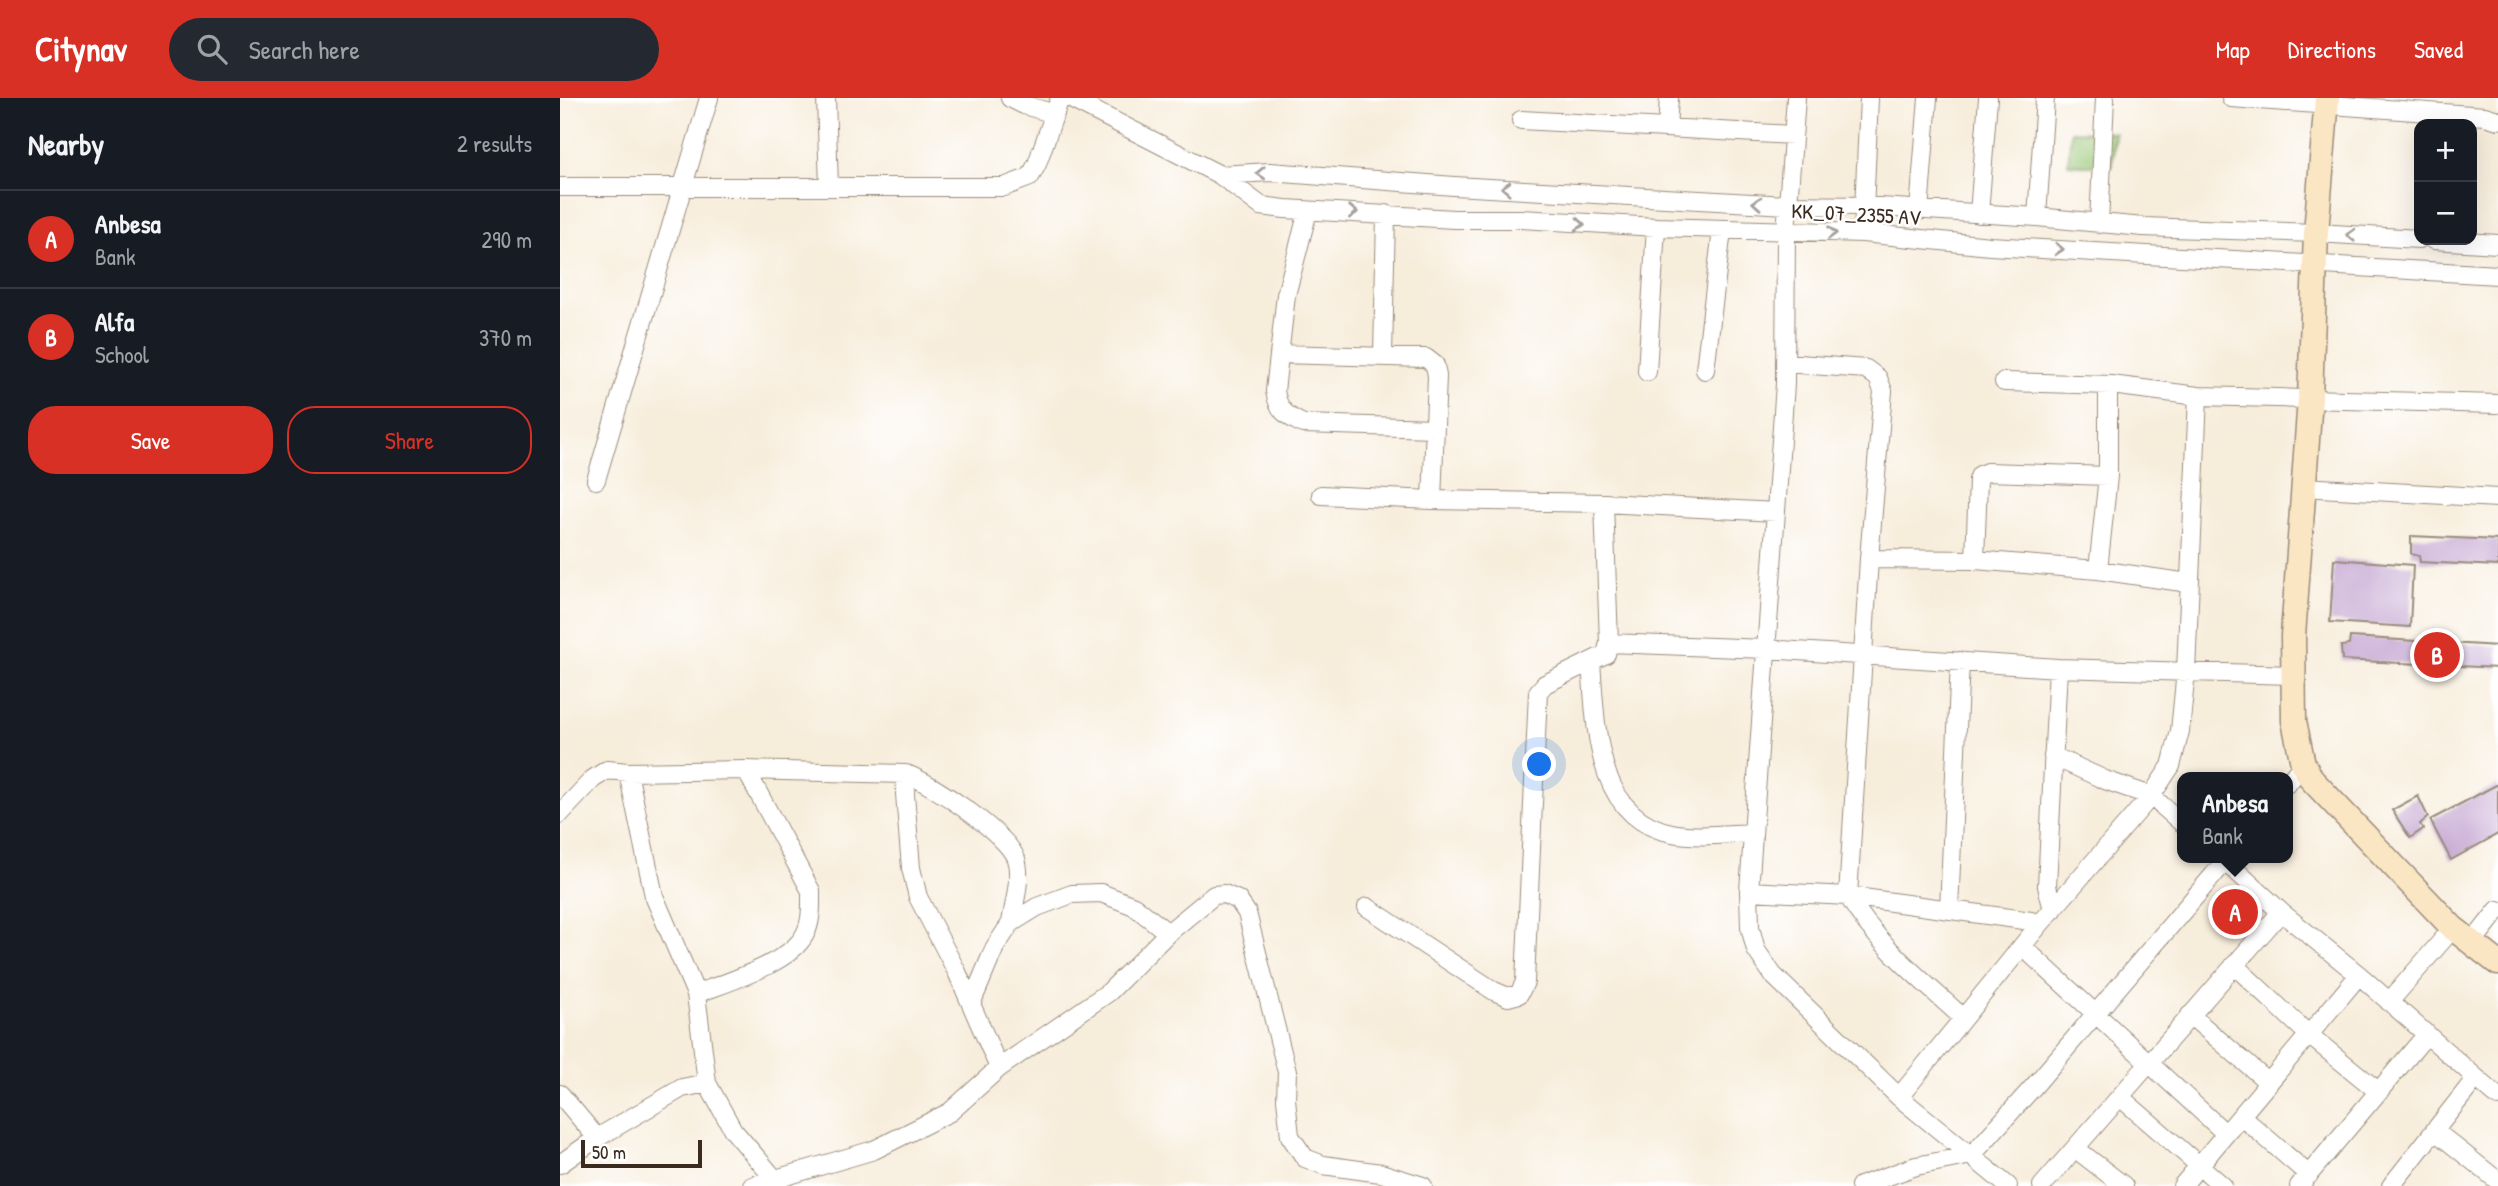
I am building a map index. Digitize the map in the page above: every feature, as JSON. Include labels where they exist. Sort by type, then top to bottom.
[{"type":"street","points":[[596,480],[709,98]]},
{"type":"street","points":[[826,98],[829,187]]},
{"type":"street","points":[[560,187],[1004,187],[1030,177],[1058,106],[1024,105],[1010,98]]},
{"type":"street","name":"KK_07_2355 AV","points":[[1069,98],[1106,106],[1220,176],[1261,206],[1308,211],[1722,230],[1863,233],[1990,246],[2498,275]]},
{"type":"street","points":[[1667,128],[1669,98]]},
{"type":"street","points":[[1796,98],[1787,205],[1785,363],[1749,891],[1750,927],[1756,950],[1773,975],[1899,1097],[2008,1186]]},
{"type":"street","points":[[1863,233],[1869,98]]},
{"type":"street","points":[[1920,211],[1928,98]]},
{"type":"street","points":[[1979,214],[1988,98]]},
{"type":"street","points":[[2037,217],[2045,98]]},
{"type":"street","points":[[2099,224],[2105,98]]},
{"type":"street","points":[[2231,98],[2327,102],[2485,116],[2498,120]]},
{"type":"street","points":[[2327,102],[2316,233],[2310,398],[2302,487],[2292,675],[2295,774],[2319,787],[2463,936],[2498,963]]},
{"type":"street","points":[[1521,120],[1793,135]]},
{"type":"street","name":"KK_07_2355 AV","points":[[1220,176],[1270,173],[1787,205],[1864,206],[2037,217],[2099,224],[2414,239]]},
{"type":"street","points":[[1308,211],[1286,295],[1275,391],[1277,404],[1286,416],[1303,424],[1434,428]]},
{"type":"street","points":[[1383,357],[1386,214]]},
{"type":"street","points":[[1647,372],[1656,227]]},
{"type":"street","points":[[1705,370],[1722,230]]},
{"type":"street","points":[[2477,243],[2498,244]]},
{"type":"street","points":[[1279,355],[1426,358],[1435,366],[1437,376],[1432,500]]},
{"type":"street","points":[[1785,363],[1866,369],[1878,378],[1883,391],[1869,559],[1848,896],[1861,918],[1880,941],[1963,1018]]},
{"type":"street","points":[[2004,382],[2111,385],[2198,396],[2498,404]]},
{"type":"street","points":[[2098,569],[2108,476],[2108,392],[2111,385]]},
{"type":"street","points":[[1899,1097],[2040,924],[2151,796],[2171,766],[2180,731],[2186,671],[2198,396]]},
{"type":"street","points":[[1975,560],[1980,475],[1987,472],[2108,476]]},
{"type":"street","points":[[2302,487],[2498,498]]},
{"type":"street","points":[[1321,495],[1604,503],[1776,512]]},
{"type":"street","points":[[1367,907],[1494,991],[1508,997],[1520,994],[1525,982],[1538,692],[1545,684],[1606,654],[1609,643],[1604,503]]},
{"type":"street","points":[[1869,559],[1975,560],[2098,569],[2189,583]]},
{"type":"street","points":[[1609,643],[1765,649],[2058,668],[2292,675]]},
{"type":"street","points":[[1591,662],[1598,745],[1611,786],[1637,819],[1655,829],[1675,834],[1753,834]]},
{"type":"street","points":[[1949,909],[1960,662]]},
{"type":"street","points":[[2053,909],[2047,886],[2058,668]]},
{"type":"street","points":[[2053,756],[2105,780],[2151,796],[2177,819]]},
{"type":"street","points":[[560,814],[572,799],[607,770],[906,774],[947,798],[1009,845],[1018,868],[1012,923]]},
{"type":"street","points":[[696,994],[767,966],[796,946],[805,934],[811,912],[811,891],[746,770]]},
{"type":"street","points":[[628,772],[654,896],[696,994],[707,1083],[733,1130],[777,1182]]},
{"type":"street","points":[[906,774],[911,868],[918,897],[999,1068]]},
{"type":"street","points":[[1860,1186],[1916,1166],[1972,1155],[2035,1085],[2222,863]]},
{"type":"street","points":[[2229,863],[2281,912],[2359,975],[2498,1097]]},
{"type":"street","points":[[1749,891],[1848,896],[2040,924]]},
{"type":"street","points":[[971,1004],[995,947],[1012,923],[1037,907],[1072,894],[1101,893],[1134,906],[1168,933]]},
{"type":"street","points":[[752,1186],[777,1182],[874,1150],[950,1112],[999,1068],[1109,992],[1168,933],[1214,895],[1224,894],[1238,900],[1247,913],[1287,1072],[1286,1099],[1290,1136],[1305,1158],[1323,1165],[1381,1173],[1423,1186]]},
{"type":"street","points":[[2389,1002],[2463,936],[2498,909]]},
{"type":"street","points":[[2042,1186],[2281,912]]},
{"type":"street","points":[[2022,946],[2225,1133]]},
{"type":"street","points":[[2234,965],[2309,1035],[2379,1092]]},
{"type":"street","points":[[2182,1186],[2359,975]]},
{"type":"street","points":[[2190,1015],[2269,1083]]},
{"type":"street","points":[[2241,1116],[2304,1181],[2427,1034]]},
{"type":"street","points":[[2395,1185],[2476,1078]]},
{"type":"street","points":[[560,1164],[597,1138],[682,1088],[707,1083]]},
{"type":"street","points":[[560,1094],[597,1138]]},
{"type":"street","points":[[2120,1097],[2223,1186]]},
{"type":"street","points":[[2435,1131],[2498,1181]]},
{"type":"street","points":[[2076,1149],[2124,1186]]},
{"type":"green space","points":[[2071,131],[2115,133],[2112,167],[2068,164]]},
{"type":"building","points":[[2411,536],[2498,540],[2498,566],[2420,562],[2419,556],[2411,554]]},
{"type":"building","points":[[2334,559],[2413,565],[2410,627],[2330,622]]},
{"type":"building","points":[[2350,637],[2498,646],[2498,668],[2342,660],[2341,646],[2349,645]]},
{"type":"building","points":[[2498,784],[2498,834],[2451,860],[2430,820]]},
{"type":"building","points":[[2418,796],[2428,817],[2420,824],[2423,829],[2410,838],[2392,810]]},
{"type":"place","name":"Alfa","points":[[2437,655]]},
{"type":"place","name":"Anbesa","points":[[2235,912]]}]
